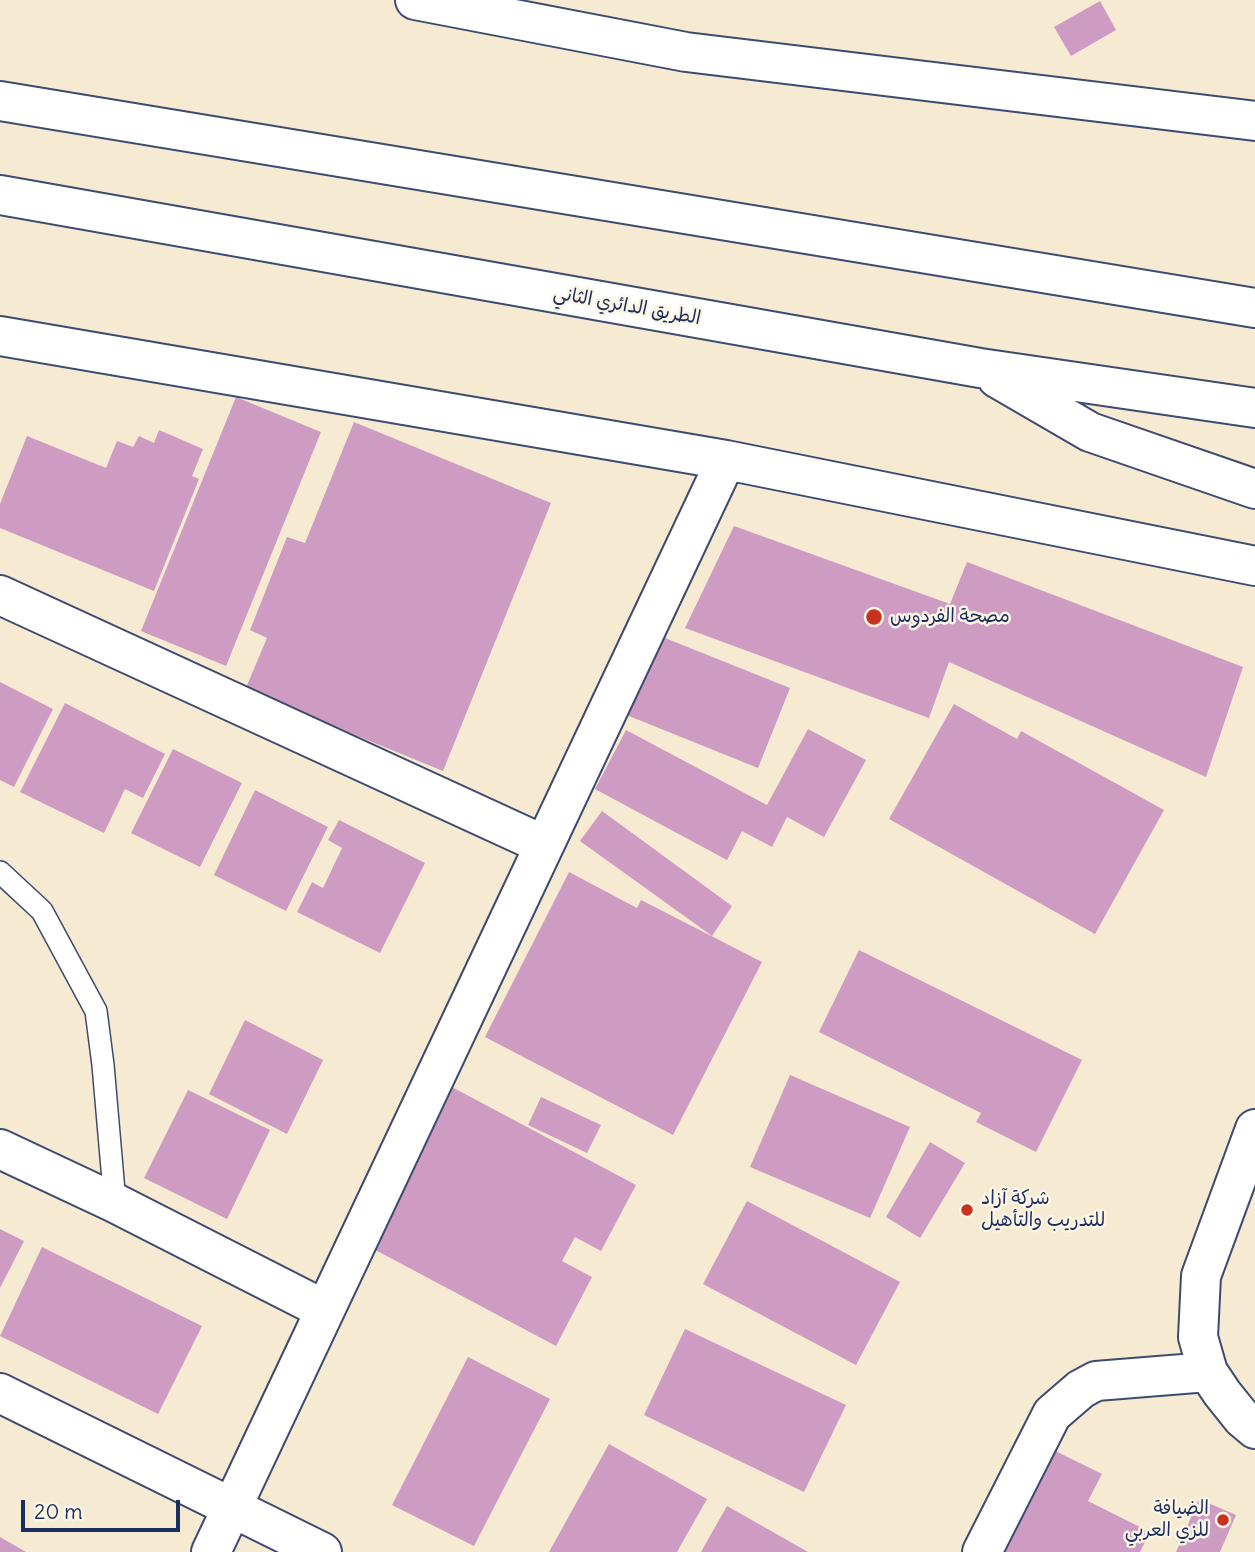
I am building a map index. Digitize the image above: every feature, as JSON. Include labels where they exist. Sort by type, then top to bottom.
[{"type":"main road","points":[[415,0],[685,52],[1255,121]]},
{"type":"main road","points":[[0,100],[1255,308]]},
{"type":"main road","name":"الطريق الدائري الثاني","points":[[0,195],[980,368],[1255,408]]},
{"type":"main road","points":[[0,336],[726,460],[1255,566]]},
{"type":"main road","points":[[980,368],[1090,432],[1255,489]]},
{"type":"main road","points":[[211,1552],[542,844],[726,460]]},
{"type":"main road","points":[[0,595],[542,844]]},
{"type":"main road","points":[[1255,1129],[1201,1276],[1198,1337],[1208,1371],[1236,1409],[1255,1429]]},
{"type":"main road","points":[[0,1149],[115,1203],[325,1310]]},
{"type":"main road","points":[[982,1552],[1052,1414],[1081,1388],[1096,1381],[1208,1371]]},
{"type":"main road","points":[[0,1393],[323,1552]]},
{"type":"lane","points":[[0,872],[42,911],[96,1011],[115,1203]]},
{"type":"building","points":[[1100,1],[1116,30],[1071,56],[1054,27]]},
{"type":"building","points":[[236,397],[321,432],[226,666],[141,631]]},
{"type":"building","points":[[354,422],[551,503],[443,771],[245,690],[267,638],[250,630],[287,537],[305,543]]},
{"type":"building","points":[[159,430],[203,449],[192,476],[199,479],[154,591],[0,528],[0,504],[27,436],[106,468],[117,441],[133,447],[139,436],[154,443]]},
{"type":"building","points":[[734,526],[950,604],[967,562],[1243,667],[1206,777],[949,662],[929,718],[685,628]]},
{"type":"building","points":[[655,634],[790,688],[758,768],[624,714]]},
{"type":"building","points":[[0,682],[53,709],[14,787],[0,780]]},
{"type":"building","points":[[65,703],[165,754],[143,798],[125,789],[104,833],[20,792]]},
{"type":"building","points":[[954,704],[1017,739],[1021,731],[1164,810],[1095,934],[889,819]]},
{"type":"building","points":[[808,729],[866,760],[824,837],[787,817],[772,847],[742,831],[727,860],[595,789],[626,730],[767,805]]},
{"type":"building","points":[[173,749],[242,783],[200,867],[131,833]]},
{"type":"building","points":[[255,790],[328,827],[286,911],[214,875]]},
{"type":"building","points":[[602,811],[732,906],[712,936],[580,841]]},
{"type":"building","points":[[339,820],[425,863],[380,953],[297,912],[312,882],[323,888],[342,848],[328,840]]},
{"type":"building","points":[[569,872],[637,908],[641,900],[762,962],[673,1135],[485,1037]]},
{"type":"building","points":[[859,950],[1082,1060],[1036,1152],[976,1122],[981,1113],[819,1032]]},
{"type":"building","points":[[245,1020],[323,1060],[287,1134],[209,1094]]},
{"type":"building","points":[[790,1075],[910,1127],[870,1218],[750,1167]]},
{"type":"building","points":[[450,1086],[636,1185],[601,1251],[575,1237],[562,1261],[592,1277],[556,1346],[366,1245]]},
{"type":"building","points":[[188,1090],[270,1130],[227,1219],[144,1178]]},
{"type":"building","points":[[541,1097],[601,1125],[587,1153],[528,1125]]},
{"type":"building","points":[[930,1142],[965,1163],[920,1238],[886,1217]]},
{"type":"building","points":[[747,1201],[900,1282],[856,1365],[703,1284]]},
{"type":"building","points":[[0,1229],[24,1241],[0,1288]]},
{"type":"building","points":[[42,1247],[202,1326],[158,1414],[0,1336]]},
{"type":"building","points":[[685,1329],[846,1405],[804,1492],[644,1415]]},
{"type":"building","points":[[468,1357],[550,1399],[474,1546],[392,1505]]},
{"type":"building","points":[[1023,1435],[1102,1474],[1088,1501],[1150,1532],[1140,1552],[966,1552]]},
{"type":"building","points":[[609,1444],[707,1499],[677,1552],[549,1552]]},
{"type":"building","points":[[1199,1499],[1236,1515],[1220,1552],[1176,1552]]},
{"type":"building","points":[[727,1506],[808,1552],[701,1552]]},
{"type":"building","points":[[0,1537],[26,1552],[0,1552]]},
{"type":"place","name":"مصحة الفردوس","points":[[874,617]]},
{"type":"place","name":"شركة آزاد للتدريب والتأهيل","points":[[967,1210]]},
{"type":"place","name":"الضيافة للزي العربي","points":[[1223,1520]]}]
